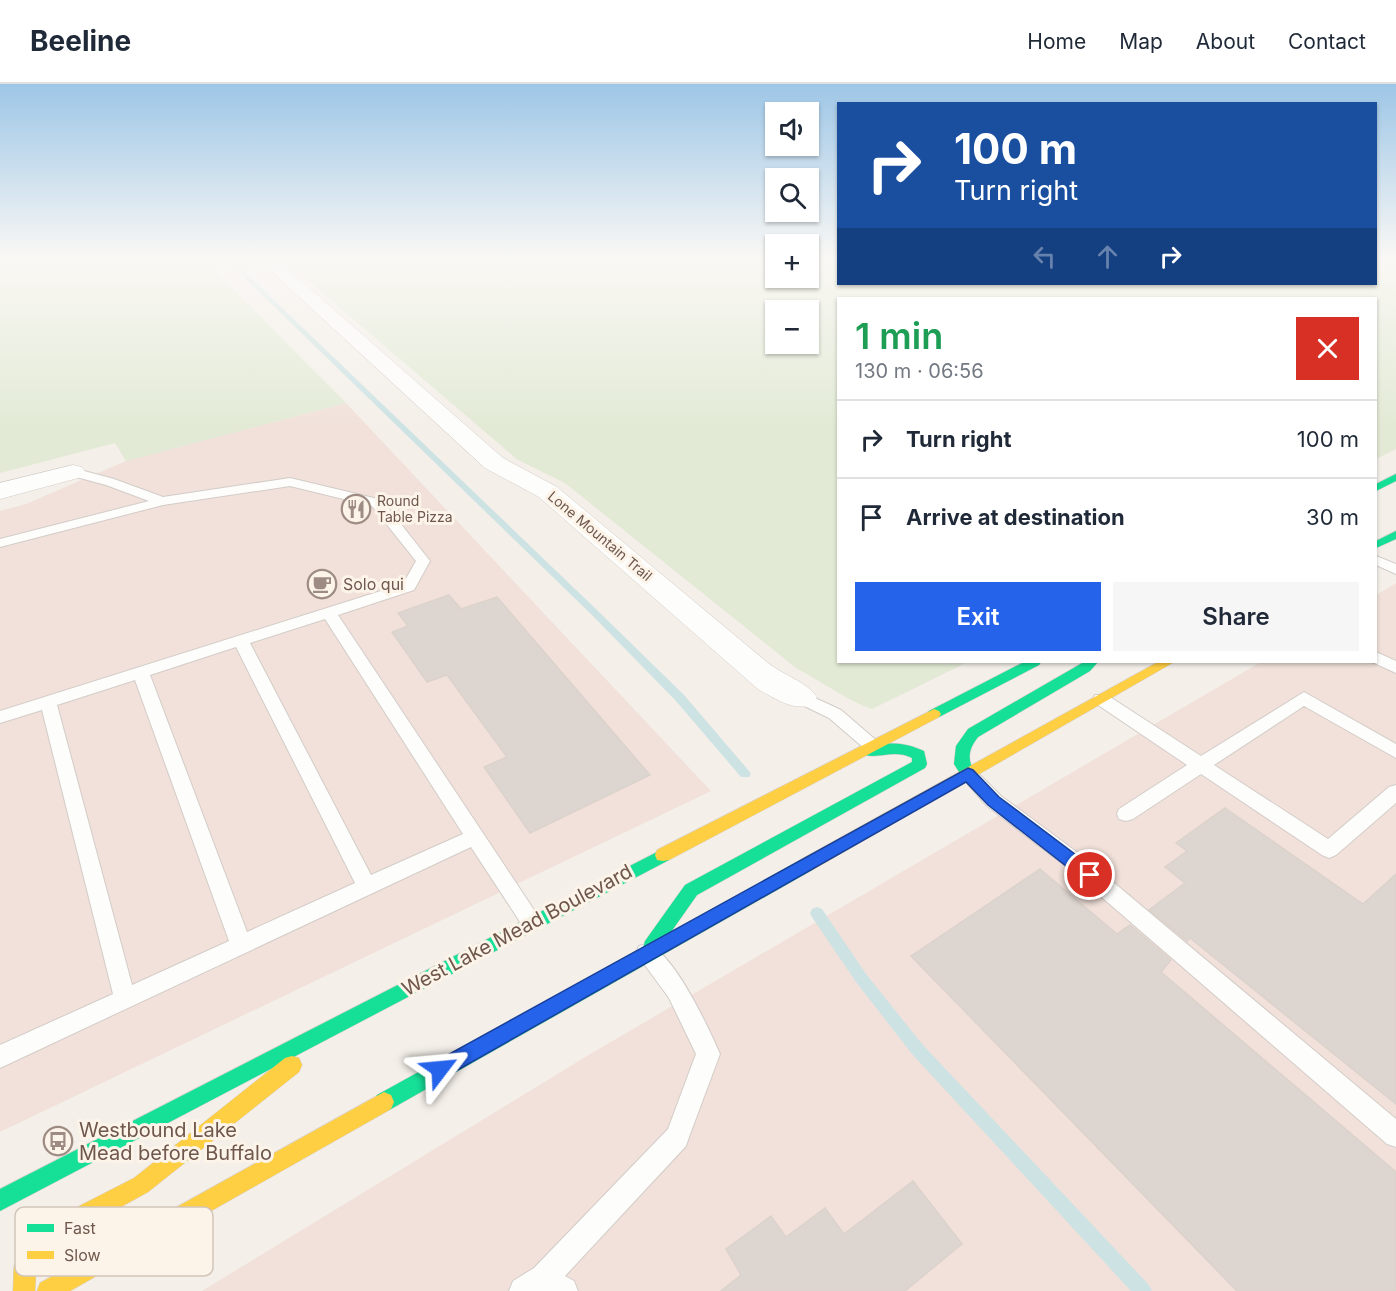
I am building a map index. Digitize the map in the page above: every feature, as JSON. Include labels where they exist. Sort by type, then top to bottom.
[{"type":"main road","points":[[1377,487],[1396,477]]},
{"type":"main road","points":[[1377,544],[1396,534]]},
{"type":"main road","name":"West Lake Mead Boulevard","points":[[0,1200],[1032,663]]},
{"type":"main road","points":[[968,774],[961,764],[963,746],[973,733],[1090,663]]},
{"type":"main road","points":[[197,1207],[1165,663]]},
{"type":"main road","points":[[647,953],[691,890],[920,764],[919,755],[907,747],[889,747],[854,754]]},
{"type":"main road","points":[[100,1207],[140,1186],[352,1017]]},
{"type":"main road","points":[[23,1276],[24,1291]]},
{"type":"main road","points":[[48,1291],[75,1276]]},
{"type":"street","name":"Lone Mountain Trail","points":[[328,314],[494,463],[548,492],[757,671],[771,682],[800,697]]},
{"type":"street","points":[[0,490],[73,472]]},
{"type":"lane","points":[[73,472],[110,482],[162,501]]},
{"type":"lane","points":[[0,543],[162,501],[290,482],[377,503],[423,561],[410,587],[0,717]]},
{"type":"lane","points":[[1377,560],[1396,570]]},
{"type":"lane","points":[[329,613],[531,922]]},
{"type":"lane","points":[[242,640],[367,887]]},
{"type":"lane","points":[[1377,658],[1396,668]]},
{"type":"lane","points":[[141,672],[241,945]]},
{"type":"lane","points":[[800,697],[835,714],[871,745]]},
{"type":"lane","points":[[1126,814],[1304,698],[1396,752]]},
{"type":"lane","points":[[1101,699],[1329,850],[1396,792]]},
{"type":"lane","points":[[48,702],[125,999]]},
{"type":"lane","points":[[968,774],[994,801],[1075,862],[1396,1135]]},
{"type":"lane","points":[[0,1057],[476,836]]},
{"type":"lane","points":[[544,1288],[676,1137],[708,1054],[677,991],[647,953]]},
{"type":"shaded area","points":[[346,403],[711,791],[0,1132],[0,511],[26,504],[126,461]]},
{"type":"shaded area","points":[[1396,583],[1396,1291],[202,1291],[592,1053],[1259,663],[1377,663],[1377,594]]},
{"type":"green space","points":[[0,314],[258,314],[346,403],[126,461],[115,443],[0,473]]},
{"type":"green space","points":[[348,314],[765,314],[765,354],[819,354],[819,314],[837,314],[837,663],[966,663],[872,709],[843,696],[796,668],[565,483],[518,460]]},
{"type":"green space","points":[[1377,314],[1396,314],[1396,449],[1377,458]]},
{"type":"building","points":[[449,595],[461,609],[497,597],[650,775],[530,833],[484,767],[507,757],[447,675],[427,682],[392,632],[408,626],[398,613]]},
{"type":"building","points":[[1225,808],[1363,904],[1396,874],[1396,1104],[1190,938],[1187,941],[1149,910],[1185,883],[1165,867],[1187,851],[1176,843]]},
{"type":"building","points":[[1040,869],[1117,934],[1130,925],[1171,960],[1161,972],[1396,1172],[1396,1291],[1237,1291],[911,956]]},
{"type":"building","points":[[913,1181],[962,1244],[905,1291],[721,1291],[741,1275],[726,1249],[771,1216],[786,1237],[825,1208],[844,1234]]},
{"type":"waterway","points":[[285,314],[680,698],[745,774]]},
{"type":"waterway","points":[[817,913],[861,978],[917,1049],[1143,1291]]},
{"type":"traffic: fast","points":[[1377,487],[1396,477]]},
{"type":"traffic: fast","points":[[1377,544],[1396,534]]},
{"type":"traffic: fast","points":[[934,714],[1032,663]]},
{"type":"traffic: fast","points":[[968,774],[961,764],[963,746],[973,733],[1090,663]]},
{"type":"traffic: fast","points":[[651,946],[691,890],[920,764],[919,755],[907,750],[889,748],[870,751]]},
{"type":"traffic: fast","points":[[0,1200],[663,855]]},
{"type":"traffic: fast","points":[[384,1102],[808,864]]},
{"type":"traffic: slow","points":[[808,864],[1165,663]]},
{"type":"traffic: slow","points":[[663,855],[934,714]]},
{"type":"traffic: slow","points":[[100,1207],[141,1185],[292,1065]]},
{"type":"traffic: slow","points":[[197,1207],[384,1102]]},
{"type":"traffic: slow","points":[[24,1291],[25,1276]]},
{"type":"traffic: slow","points":[[48,1291],[75,1276]]},
{"type":"place","name":"Round Table Pizza","points":[[356,509]]},
{"type":"place","name":"Solo qui","points":[[322,584]]},
{"type":"place","name":"Westbound Lake Mead before Buffalo","points":[[58,1141]]},
{"type":"route","points":[[440,1069],[968,774],[994,801],[1090,875]]}]
